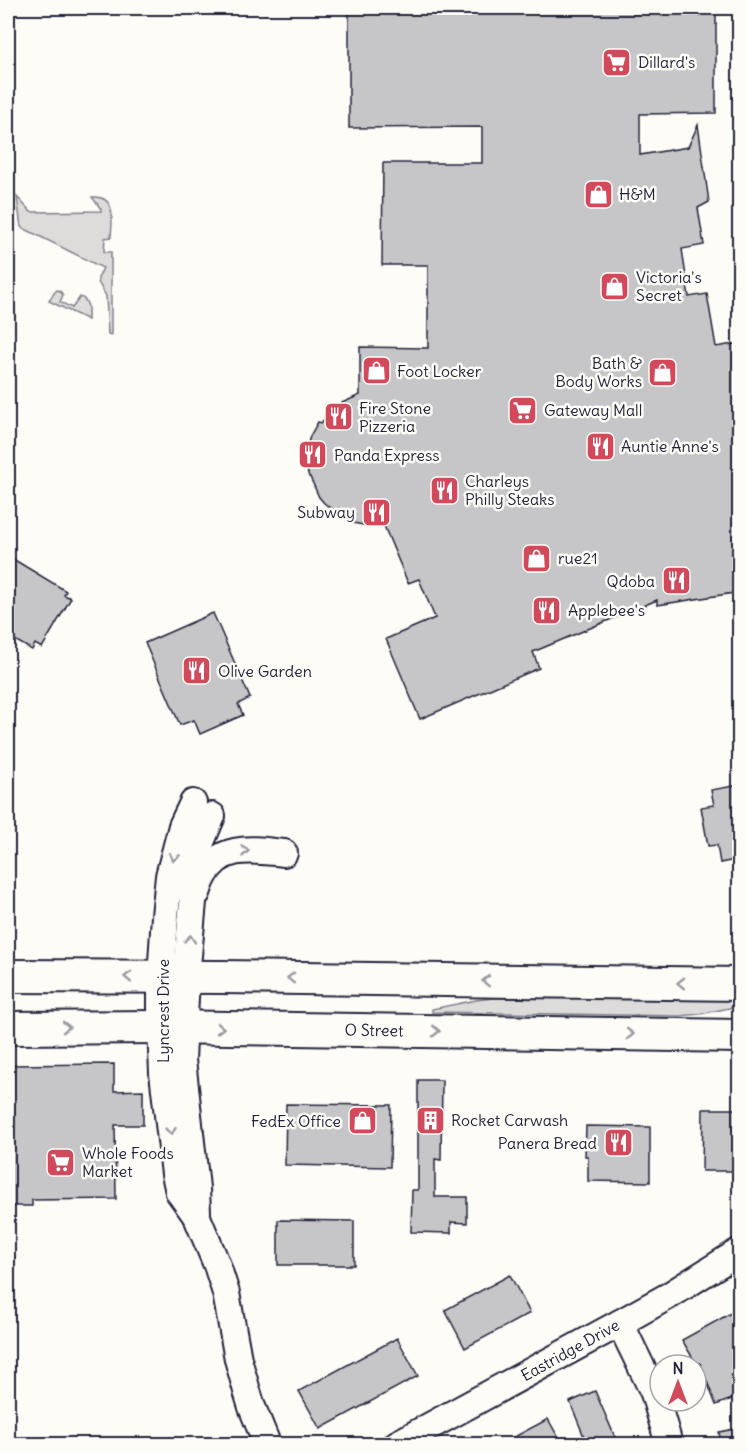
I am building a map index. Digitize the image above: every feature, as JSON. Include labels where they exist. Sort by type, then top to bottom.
[{"type":"main road","points":[[8,976],[740,984]]},
{"type":"main road","name":"O Street","points":[[8,1028],[172,1027],[740,1036]]},
{"type":"street","name":"Lyncrest Drive","points":[[174,977],[193,902],[191,884],[201,842],[203,809],[182,826],[169,876],[165,916],[174,977],[172,1027],[163,1073],[179,1192],[197,1217],[217,1264],[226,1293],[238,1359],[247,1391],[267,1444]]},
{"type":"street","points":[[193,902],[204,875],[218,858],[232,852],[250,849],[284,854]]},
{"type":"street","name":"Eastridge Drive","points":[[397,1444],[670,1295],[740,1251]]},
{"type":"street","points":[[620,1323],[654,1393],[669,1444]]},
{"type":"shaded area","points":[[8,196],[11,196],[16,226],[9,240],[8,240]]},
{"type":"shaded area","points":[[17,197],[31,212],[101,211],[92,197],[106,200],[112,217],[111,237],[105,238],[104,252],[111,252],[111,335],[108,334],[106,296],[98,282],[103,268],[21,227]]},
{"type":"shaded area","points":[[57,290],[63,295],[60,302],[72,308],[80,297],[83,298],[88,306],[88,320],[49,301]]},
{"type":"shaded area","points":[[493,998],[740,999],[739,1006],[680,1016],[432,1012],[432,1009]]},
{"type":"building","name":"Gateway Mall","points":[[349,8],[716,8],[716,113],[640,114],[640,155],[688,147],[698,125],[709,202],[698,208],[704,245],[682,249],[689,297],[707,294],[716,347],[740,343],[740,592],[657,605],[657,600],[533,652],[539,668],[420,719],[386,639],[435,618],[419,579],[408,583],[384,526],[353,523],[324,503],[309,477],[305,454],[310,436],[318,422],[321,423],[342,403],[360,395],[360,347],[428,348],[428,265],[382,265],[383,163],[482,163],[482,127],[349,128]]},
{"type":"building","points":[[8,556],[66,591],[64,595],[71,598],[42,648],[35,644],[32,650],[8,636]]},
{"type":"building","name":"Olive Garden","points":[[213,613],[250,698],[238,704],[243,715],[200,734],[194,720],[180,725],[145,643]]},
{"type":"building","points":[[740,785],[740,859],[720,863],[717,845],[708,846],[701,807],[714,805],[711,790]]},
{"type":"building","name":"Whole Foods Market","points":[[114,1064],[114,1091],[143,1090],[143,1125],[115,1125],[116,1199],[32,1200],[32,1206],[8,1206],[8,1065]]},
{"type":"building","name":"Rocket Carwash","points":[[418,1080],[442,1080],[441,1160],[435,1159],[435,1197],[467,1197],[467,1223],[451,1222],[451,1233],[411,1232],[412,1190],[418,1190]]},
{"type":"building","points":[[286,1104],[391,1105],[390,1167],[285,1165]]},
{"type":"building","points":[[703,1109],[740,1109],[740,1171],[702,1171]]},
{"type":"building","name":"Panera Bread","points":[[586,1126],[650,1127],[650,1182],[588,1181],[588,1156],[585,1156]]},
{"type":"building","points":[[278,1220],[354,1221],[354,1265],[278,1265]]},
{"type":"building","points":[[510,1275],[530,1313],[465,1348],[445,1310]]},
{"type":"building","points":[[740,1308],[740,1396],[716,1405],[708,1384],[708,1353],[690,1353],[682,1340]]},
{"type":"building","points":[[397,1338],[418,1376],[320,1429],[299,1391]]},
{"type":"building","points":[[595,1391],[618,1444],[587,1444],[570,1402]]},
{"type":"building","points":[[548,1419],[562,1444],[501,1444]]},
{"type":"building","points":[[740,1428],[740,1444],[721,1444],[719,1432]]},
{"type":"place","name":"Dillard's","points":[[617,62]]},
{"type":"place","name":"H&M","points":[[598,194]]},
{"type":"place","name":"Victoria's Secret","points":[[615,286]]},
{"type":"place","name":"Foot Locker","points":[[376,371]]},
{"type":"place","name":"Bath & Body Works","points":[[663,372]]},
{"type":"place","name":"Gateway Mall","points":[[523,410]]},
{"type":"place","name":"Fire Stone Pizzeria","points":[[338,417]]},
{"type":"place","name":"Auntie Anne's","points":[[600,446]]},
{"type":"place","name":"Panda Express","points":[[313,455]]},
{"type":"place","name":"Charleys Philly Steaks","points":[[444,490]]},
{"type":"place","name":"Subway","points":[[376,512]]},
{"type":"place","name":"rue21","points":[[537,558]]},
{"type":"place","name":"Qdoba","points":[[676,581]]},
{"type":"place","name":"Applebee's","points":[[547,610]]},
{"type":"place","name":"Olive Garden","points":[[197,671]]},
{"type":"place","name":"Rocket Carwash","points":[[430,1120]]},
{"type":"place","name":"FedEx Office","points":[[362,1121]]},
{"type":"place","name":"Panera Bread","points":[[618,1143]]},
{"type":"place","name":"Whole Foods Market","points":[[61,1162]]}]
